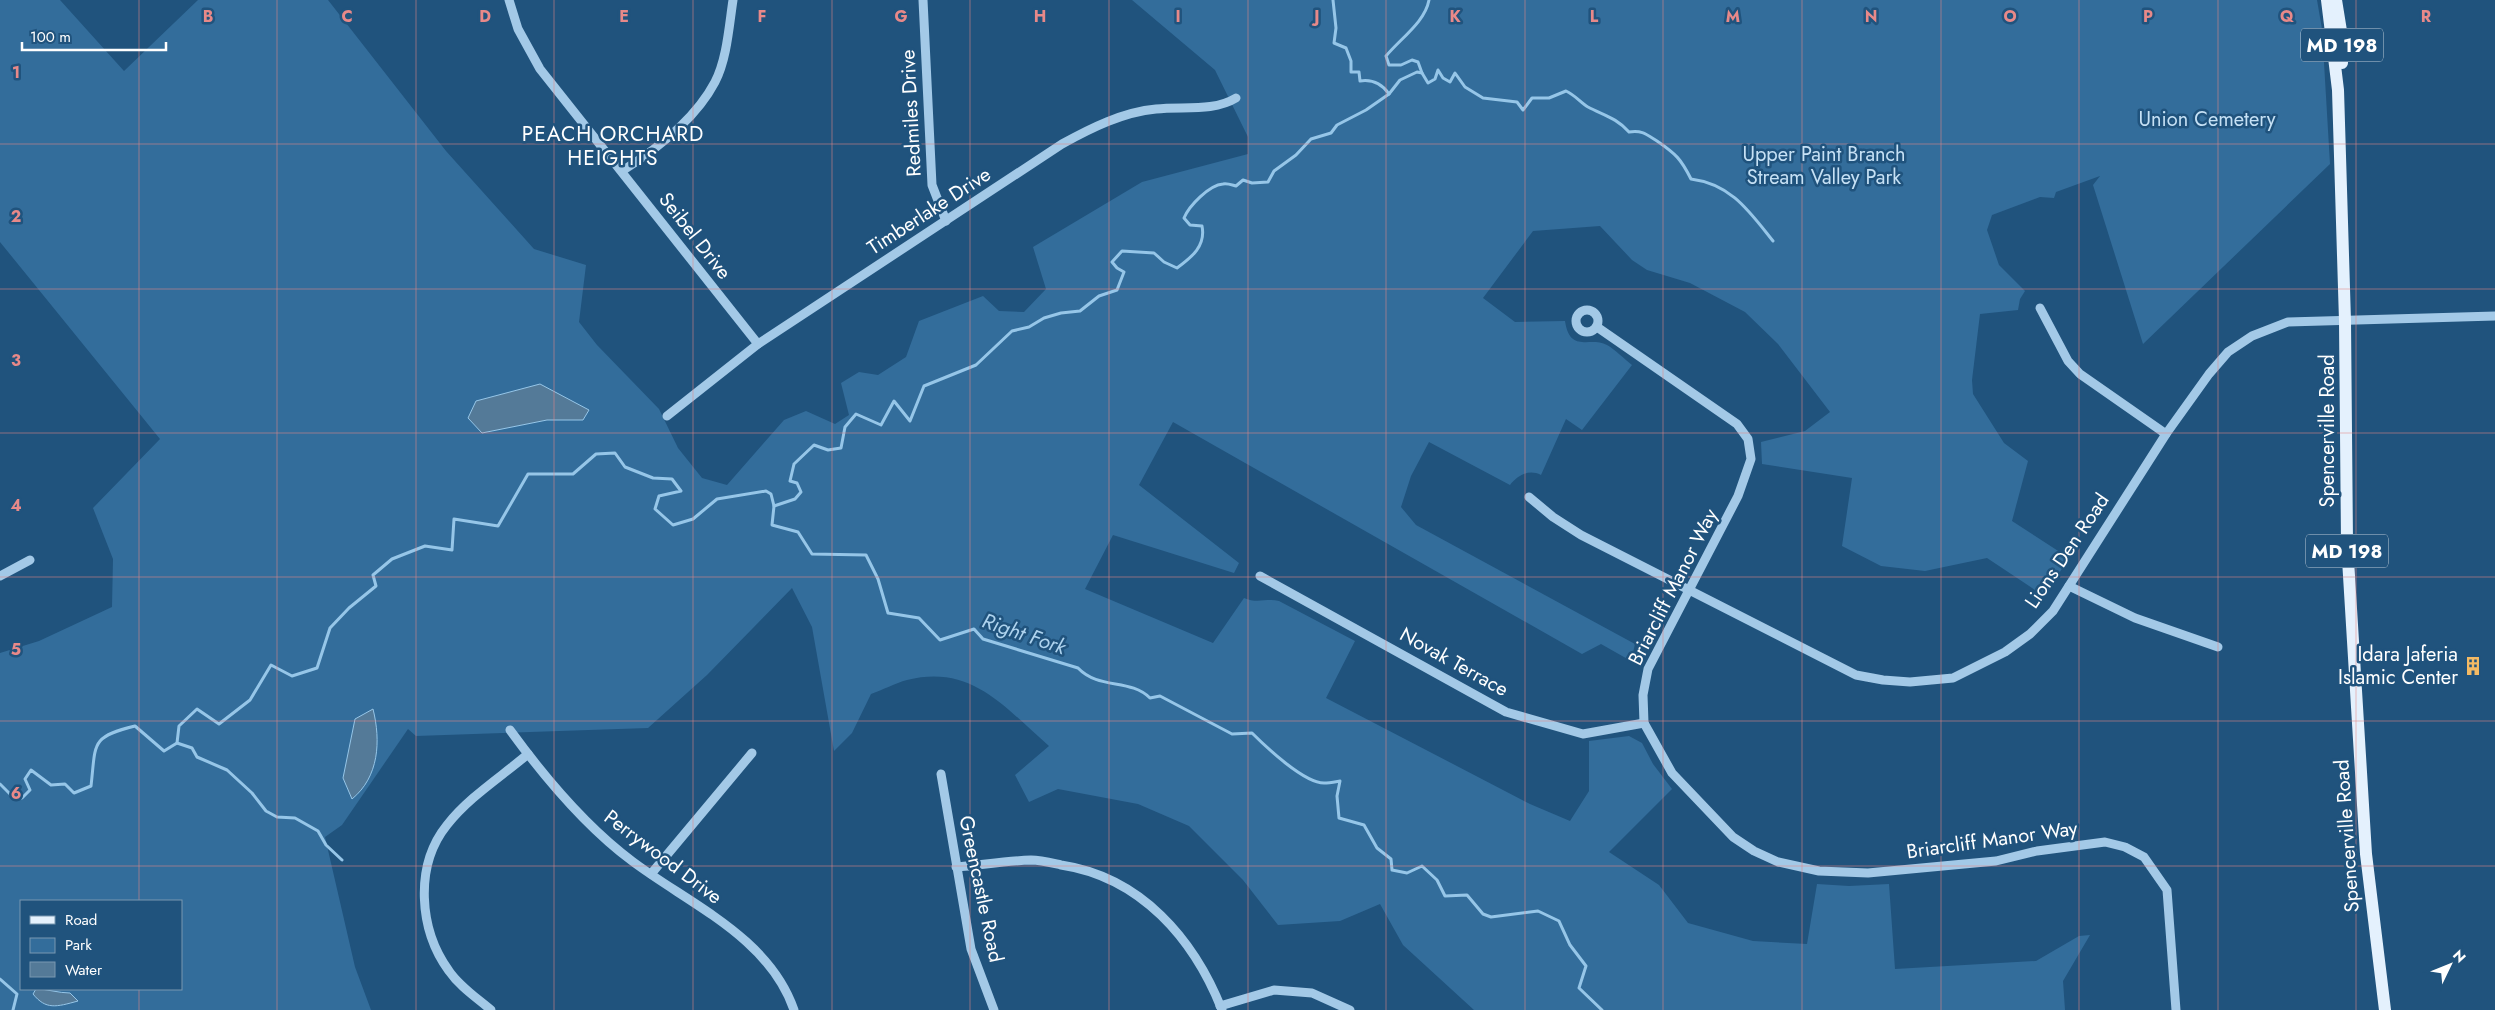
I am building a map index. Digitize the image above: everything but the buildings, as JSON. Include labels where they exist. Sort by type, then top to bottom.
[{"type":"main road","name":"Spencerville Road","points":[[2335,4],[2343,76],[2338,90],[2345,321],[2347,553],[2366,854],[2385,1010]]},
{"type":"street","name":"Seibel Drive","points":[[509,0],[518,29],[540,69],[758,344]]},
{"type":"street","points":[[622,171],[643,158],[690,118],[702,104],[716,81],[722,62],[732,0]]},
{"type":"street","name":"Redmiles Drive","points":[[923,0],[932,185],[946,222]]},
{"type":"street","name":"Timberlake Drive","points":[[666,416],[758,344],[1062,144],[1112,120],[1155,109],[1224,106],[1236,98]]},
{"type":"street","points":[[2040,308],[2068,361],[2080,374],[2166,434]]},
{"type":"street","name":"Lions Den Road","points":[[1529,496],[1553,517],[1581,536],[1856,675],[1910,682],[1953,678],[2005,652],[2030,634],[2053,611],[2166,434],[2208,374],[2228,352],[2252,336],[2288,322],[2495,316]]},
{"type":"street","name":"Briarcliff Manor Way","points":[[1597,327],[1737,424],[1748,439],[1751,459],[1738,496],[1687,590],[1648,670],[1643,694],[1644,722],[1672,773],[1732,837],[1754,851],[1778,862],[1819,871],[1868,873],[1996,861],[2037,852],[2105,842],[2125,847],[2144,857],[2167,890],[2176,1010]]},
{"type":"street","points":[[0,576],[30,560]]},
{"type":"street","name":"Novak Terrace","points":[[1260,576],[1506,712],[1583,734],[1644,722]]},
{"type":"street","points":[[2069,586],[2135,618],[2218,647]]},
{"type":"street","name":"Perrywood Drive","points":[[510,730],[528,754],[591,827],[632,861],[742,937],[774,971],[788,992],[794,1010]]},
{"type":"street","points":[[651,874],[752,753]]},
{"type":"street","points":[[491,1010],[449,971],[432,939],[424,905],[426,866],[447,825],[465,806],[528,754]]},
{"type":"street","name":"Greencastle Road","points":[[941,774],[971,949],[994,1010]]},
{"type":"street","points":[[956,867],[1033,860],[1075,867],[1110,879],[1135,893],[1162,914],[1187,944],[1206,972],[1221,1008],[1274,990],[1312,993],[1350,1010]]},
{"type":"green space","points":[[0,0],[60,0],[124,71],[198,0],[328,0],[446,151],[534,249],[586,265],[579,322],[597,345],[659,409],[678,448],[702,478],[727,485],[784,420],[806,411],[835,424],[849,415],[841,383],[859,372],[878,375],[906,357],[919,321],[983,296],[999,311],[1024,312],[1046,289],[1033,247],[1142,182],[1248,154],[1248,137],[1215,70],[1132,0],[2317,0],[2322,29],[2330,164],[2143,344],[2093,185],[2100,176],[2056,192],[2054,198],[2040,197],[1992,215],[1987,230],[1999,265],[2025,291],[2020,299],[2018,310],[1980,314],[1972,380],[1973,394],[2004,443],[2028,461],[2012,521],[2069,558],[2044,596],[1987,558],[1925,571],[1881,566],[1842,546],[1852,478],[1762,464],[1761,442],[1805,431],[1830,412],[1778,344],[1745,312],[1690,283],[1647,270],[1632,260],[1600,226],[1533,231],[1483,298],[1515,322],[1565,321],[1571,337],[1576,341],[1607,345],[1632,365],[1582,430],[1566,419],[1541,475],[1537,473],[1524,474],[1510,485],[1429,442],[1411,476],[1401,507],[1416,525],[1635,644],[1631,661],[1601,644],[1582,654],[1173,422],[1139,485],[1239,563],[1234,573],[1113,535],[1085,589],[1213,643],[1244,598],[1253,601],[1279,601],[1355,641],[1326,698],[1530,804],[1570,821],[1589,791],[1589,741],[1629,736],[1642,743],[1653,764],[1672,789],[1609,852],[1659,885],[1688,923],[1753,941],[1807,944],[1817,884],[1849,886],[1889,884],[1895,969],[2036,961],[2079,936],[2090,935],[2063,981],[2065,1010],[1474,1010],[1403,945],[1380,904],[1340,921],[1278,925],[1243,880],[1189,826],[1138,804],[1058,789],[1029,802],[1015,775],[1049,746],[986,692],[969,684],[950,678],[930,677],[903,681],[871,694],[852,733],[834,751],[812,627],[792,588],[707,675],[648,728],[416,736],[408,729],[342,825],[325,837],[355,967],[371,1010],[0,1010],[0,653],[39,641],[112,607],[113,559],[93,508],[160,439],[0,242]]},
{"type":"water","points":[[540,384],[589,410],[583,420],[547,420],[482,433],[468,418],[476,401]]},
{"type":"water","points":[[373,709],[377,733],[376,758],[368,780],[352,799],[343,778],[355,719]]},
{"type":"water","points":[[35,990],[70,993],[78,1001],[52,1006],[42,1003],[33,994]]},
{"type":"waterway","points":[[1333,0],[1336,28],[1334,43],[1346,48],[1351,61],[1351,72],[1359,72],[1360,81],[1377,83],[1389,94]]},
{"type":"waterway","points":[[1422,73],[1418,62],[1412,60],[1401,65],[1389,65],[1386,56],[1418,23],[1427,8],[1429,0]]},
{"type":"waterway","points":[[774,506],[795,499],[801,492],[797,483],[790,481],[794,464],[814,445],[828,450],[841,448],[845,427],[856,414],[881,425],[894,401],[910,421],[924,386],[976,365],[1012,331],[1029,327],[1044,318],[1061,313],[1080,311],[1099,296],[1117,290],[1124,272],[1112,262],[1122,251],[1154,253],[1164,262],[1177,268],[1188,260],[1200,245],[1203,233],[1202,226],[1190,225],[1184,218],[1195,202],[1206,192],[1218,185],[1228,184],[1236,186],[1243,180],[1252,183],[1268,182],[1274,171],[1296,155],[1311,139],[1331,133],[1337,125],[1366,110],[1389,94],[1400,80],[1417,72],[1422,73],[1428,83],[1435,79],[1438,70],[1443,78],[1450,82],[1455,73],[1465,87],[1483,98],[1517,102],[1523,110],[1532,98],[1549,98],[1566,91],[1588,107],[1615,120],[1629,132],[1644,133],[1664,146],[1677,157],[1691,179],[1717,187],[1738,201],[1756,219],[1773,241]]},
{"type":"waterway","name":"Right Fork","points":[[0,784],[14,798],[22,798],[30,790],[25,779],[31,770],[51,785],[65,784],[74,793],[91,786],[95,751],[103,738],[110,734],[135,726],[164,751],[177,743],[179,726],[197,709],[219,724],[250,700],[271,665],[292,676],[317,668],[330,628],[349,608],[376,586],[373,575],[392,559],[425,546],[452,550],[454,519],[498,526],[528,474],[573,474],[596,454],[615,453],[625,467],[653,478],[672,479],[681,491],[659,496],[655,509],[673,525],[693,519],[717,499],[766,491],[771,494],[774,506],[772,525],[798,532],[812,554],[866,555],[878,579],[888,613],[919,618],[940,640],[974,629],[983,639],[1078,668],[1086,675],[1095,679],[1133,688],[1150,698],[1160,696],[1232,734],[1252,733],[1266,747],[1306,777],[1324,783],[1340,781],[1337,796],[1339,818],[1364,825],[1377,848],[1391,859],[1392,870],[1407,873],[1422,866],[1437,880],[1445,896],[1467,895],[1483,914],[1491,917],[1538,911],[1559,921],[1570,945],[1586,966],[1579,988],[1602,1010]]},
{"type":"waterway","points":[[177,743],[192,748],[197,757],[227,770],[252,793],[266,811],[277,817],[295,818],[318,831],[326,845],[342,860]]},
{"type":"waterway","points":[[0,979],[17,994],[13,1010]]},
{"type":"place","name":"Idara Jaferia Islamic Center","points":[[2473,666]]},
{"type":"district","name":"PEACH ORCHARD HEIGHTS","points":[[613,146]]},
{"type":"park label","name":"Union Cemetery","points":[[2207,119]]},
{"type":"park label","name":"Upper Paint Branch Stream Valley Park","points":[[1824,166]]}]
